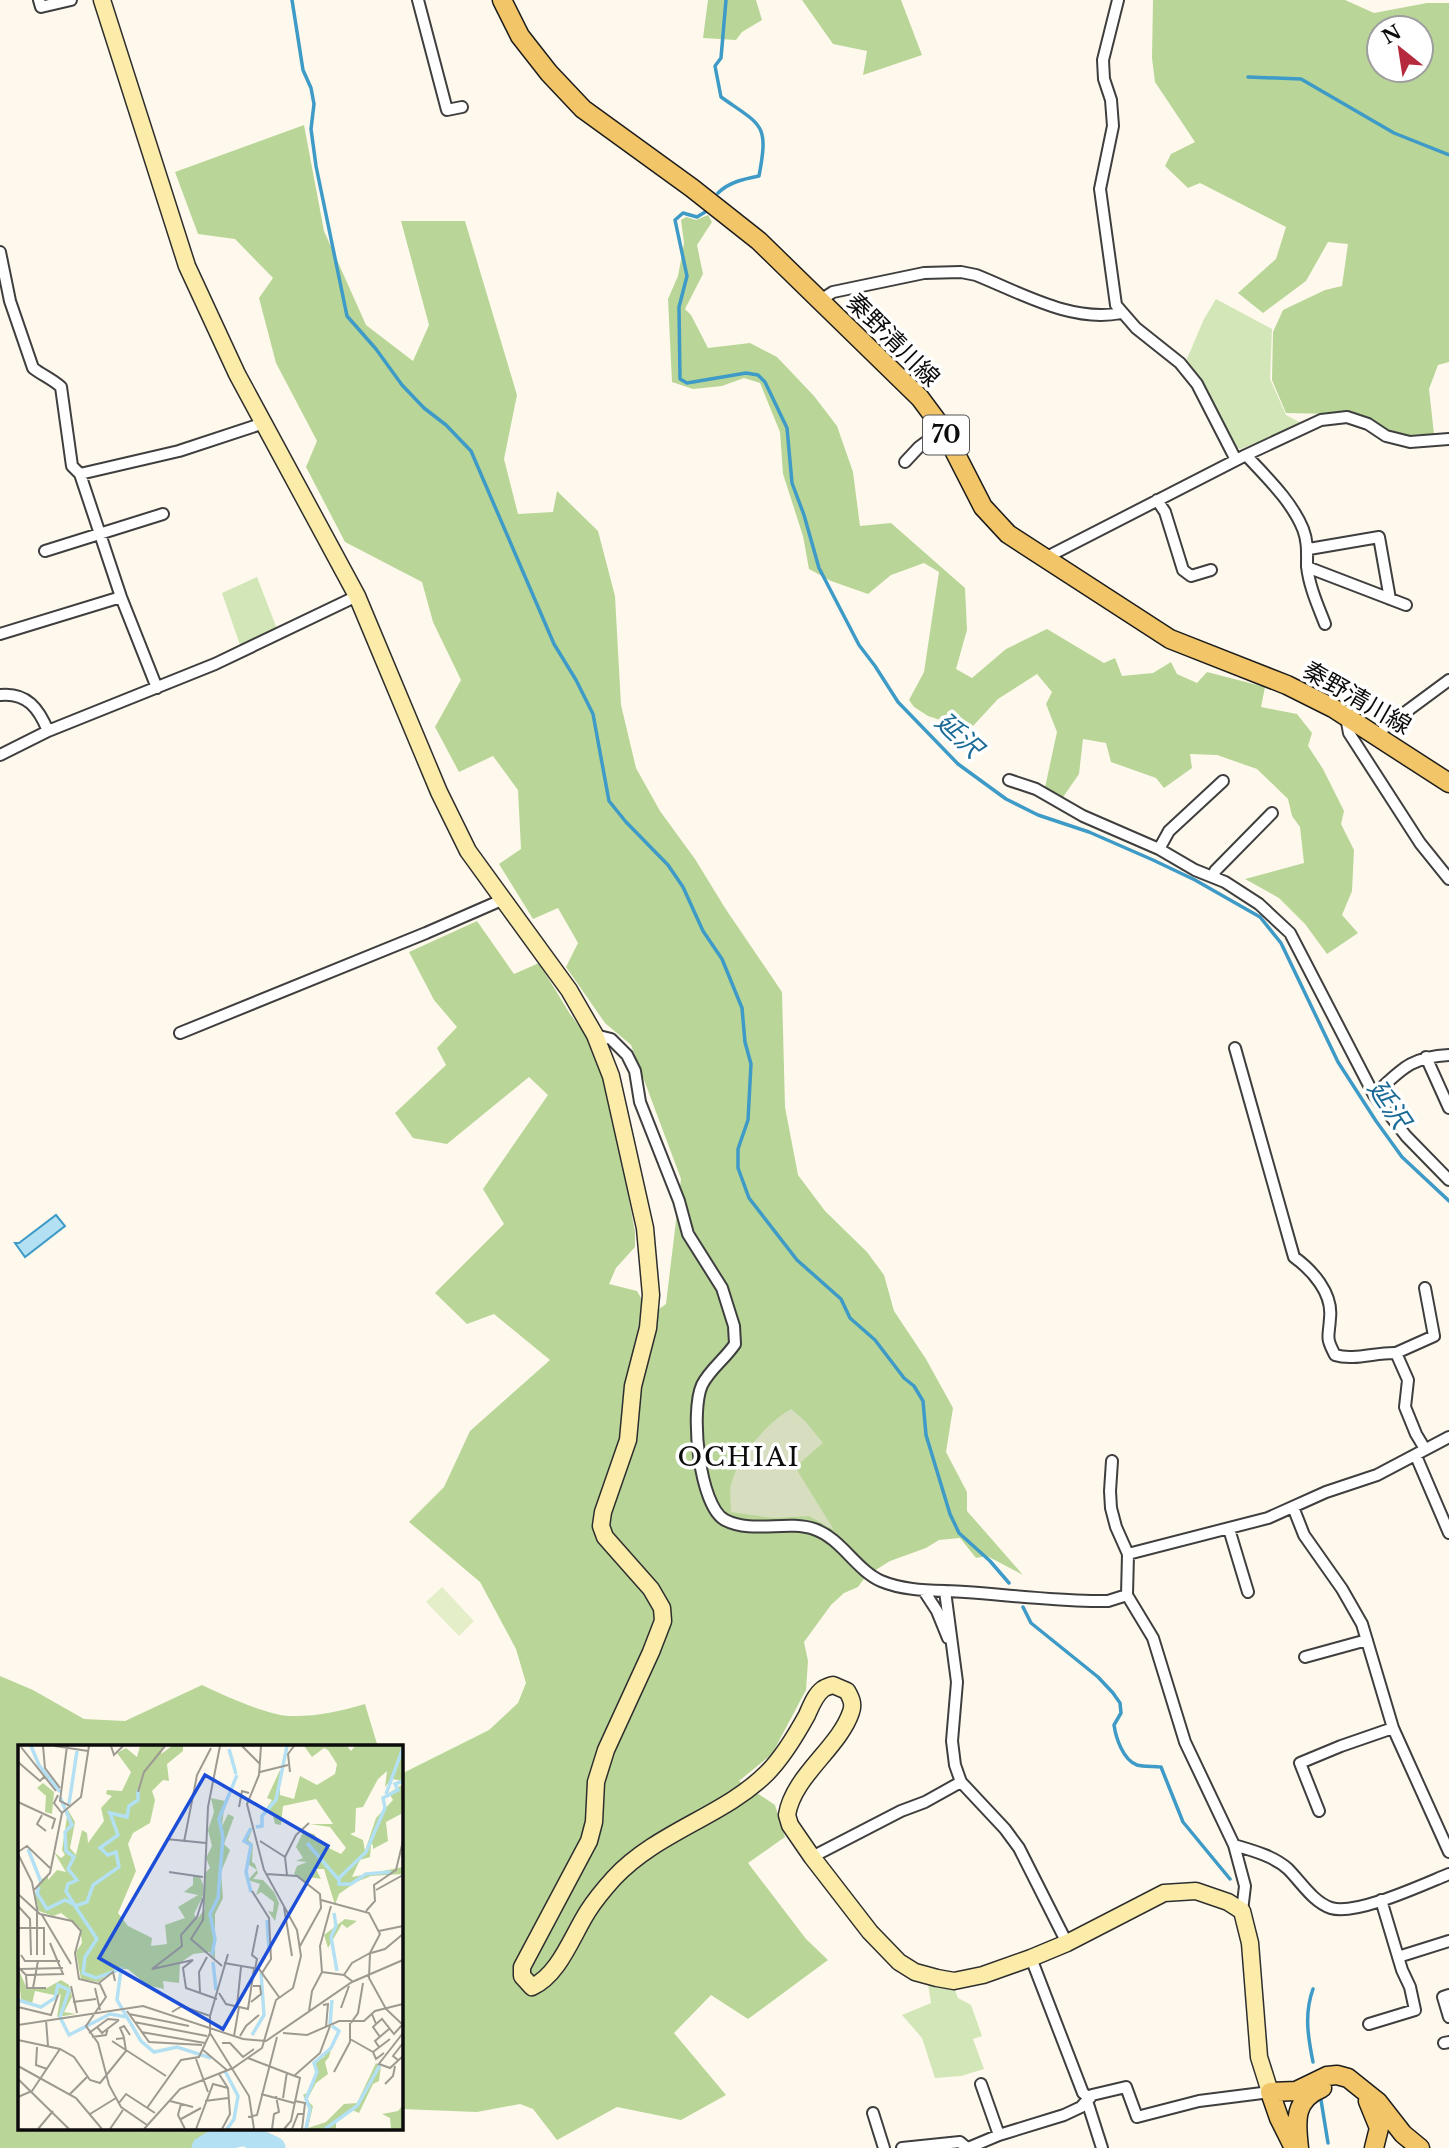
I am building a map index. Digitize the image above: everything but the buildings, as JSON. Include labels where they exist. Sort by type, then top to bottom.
[{"type":"main road","name":"秦野清川線","points":[[502,0],[520,36],[549,73],[583,109],[750,234],[906,385],[943,429],[963,464],[976,495],[991,517],[1008,534],[1170,639],[1287,685],[1333,708],[1449,783]]},
{"type":"main road","points":[[1294,2148],[1270,2092],[1296,2091],[1327,2076],[1337,2075],[1348,2078],[1378,2102],[1403,2134],[1420,2148]]},
{"type":"main road","points":[[1300,2148],[1297,2119],[1309,2093],[1348,2078]]},
{"type":"main road","points":[[1363,2092],[1379,2128],[1374,2148]]},
{"type":"street","points":[[39,0],[41,6],[71,0]]},
{"type":"street","points":[[102,0],[187,266],[237,374],[357,596],[439,792],[468,850],[569,990],[595,1035],[611,1076],[645,1228],[651,1295],[648,1328],[633,1386],[628,1440],[603,1512],[601,1526],[605,1537],[652,1589],[662,1608],[663,1621],[652,1653],[606,1750],[596,1782],[594,1822],[589,1841],[529,1951],[522,1967],[522,1976],[532,1987],[543,1982],[563,1955],[589,1908],[614,1878],[639,1855],[744,1792],[767,1773],[799,1728],[815,1698],[824,1688],[833,1685],[847,1691],[852,1711],[793,1795],[787,1815],[790,1825],[812,1857],[870,1933],[899,1962],[915,1972],[954,1981],[983,1975],[1067,1943],[1164,1893],[1196,1891],[1228,1902],[1242,1911]]},
{"type":"street","points":[[418,0],[447,110],[462,107]]},
{"type":"street","points":[[1118,0],[1103,61],[1113,126],[1100,189],[1116,305],[1121,313],[1180,363],[1196,384],[1241,458],[1291,507],[1303,528],[1309,549],[1307,567],[1312,589],[1325,624]]},
{"type":"street","points":[[0,251],[10,300],[33,368],[41,375],[53,379],[61,387],[72,466],[80,474],[121,597],[157,688]]},
{"type":"street","points":[[819,301],[833,292],[924,273],[961,272],[976,275],[1064,310],[1101,317],[1121,313]]},
{"type":"street","points":[[1045,558],[1157,499],[1321,420],[1347,417],[1368,424],[1386,436],[1410,442],[1449,439]]},
{"type":"street","points":[[80,474],[179,451],[264,423]]},
{"type":"street","points":[[905,462],[919,447],[943,429]]},
{"type":"street","points":[[1157,499],[1165,512],[1183,570],[1191,576],[1211,570]]},
{"type":"street","points":[[44,551],[163,514]]},
{"type":"street","points":[[1309,549],[1379,537],[1390,599]]},
{"type":"street","points":[[1307,567],[1405,605]]},
{"type":"street","points":[[0,755],[48,731],[157,688],[296,627],[357,596]]},
{"type":"street","points":[[0,634],[121,597]]},
{"type":"street","points":[[1379,737],[1384,727],[1449,680]]},
{"type":"street","points":[[0,695],[18,696],[35,706],[48,731]]},
{"type":"street","points":[[1346,717],[1349,733],[1420,843],[1449,880]]},
{"type":"street","points":[[1009,780],[1036,789],[1083,816],[1159,849],[1195,870],[1215,877],[1259,904],[1290,933],[1374,1095],[1406,1136],[1449,1180]]},
{"type":"street","points":[[1159,849],[1169,831],[1200,809],[1223,781]]},
{"type":"street","points":[[1215,877],[1215,871],[1251,842],[1272,813]]},
{"type":"street","points":[[180,1033],[503,899]]},
{"type":"street","points":[[595,1035],[611,1039],[627,1055],[635,1071],[640,1102],[679,1201],[688,1234],[722,1288],[734,1326],[735,1344],[702,1385],[696,1414],[701,1467],[717,1514],[736,1524],[814,1529],[837,1544],[879,1580],[924,1591],[1091,1601],[1108,1601],[1126,1595]]},
{"type":"street","points":[[1235,1048],[1294,1257],[1318,1279],[1326,1298],[1331,1316],[1326,1334],[1335,1355],[1342,1357],[1396,1353],[1434,1336],[1434,1307],[1425,1288]]},
{"type":"street","points":[[1374,1095],[1409,1064],[1426,1057],[1449,1055]]},
{"type":"street","points":[[1426,1057],[1449,1108]]},
{"type":"street","points":[[1396,1353],[1408,1380],[1405,1407],[1449,1533]]},
{"type":"street","points":[[1128,1554],[1268,1518],[1325,1492],[1377,1475],[1449,1437]]},
{"type":"street","points":[[902,2148],[960,2142],[967,2148],[1064,2115],[1081,2107],[1092,2095],[1126,2087],[1137,2117],[1199,2101],[1270,2092],[1259,2057],[1250,1943],[1242,1911],[1245,1885],[1234,1845],[1185,1742],[1153,1638],[1126,1595],[1128,1554],[1111,1508],[1112,1461]]},
{"type":"street","points":[[1293,1507],[1304,1535],[1342,1588],[1363,1624],[1393,1728],[1449,1852]]},
{"type":"street","points":[[1229,1529],[1248,1592]]},
{"type":"street","points":[[924,1591],[937,1611],[951,1644]]},
{"type":"street","points":[[946,1591],[957,1682],[952,1741],[955,1765],[961,1782],[1019,1848],[1067,1943]]},
{"type":"street","points":[[1306,1657],[1367,1640]]},
{"type":"street","points":[[1300,1763],[1393,1728]]},
{"type":"street","points":[[1295,1751],[1319,1811]]},
{"type":"street","points":[[812,1857],[961,1782]]},
{"type":"street","points":[[1234,1845],[1259,1853],[1286,1867],[1308,1892],[1330,1908],[1348,1909],[1381,1900],[1449,1874]]},
{"type":"street","points":[[1381,1900],[1419,2022]]},
{"type":"street","points":[[1398,1957],[1449,1941]]},
{"type":"street","points":[[1031,1958],[1088,2100],[1102,2148]]},
{"type":"street","points":[[1449,1995],[1443,1997],[1449,2017]]},
{"type":"street","points":[[1369,2024],[1415,2010]]},
{"type":"street","points":[[981,2084],[999,2135]]},
{"type":"street","points":[[873,2113],[884,2148]]},
{"type":"green space","points":[[708,0],[756,0],[762,20],[742,32],[736,40],[703,38]]},
{"type":"green space","points":[[802,0],[901,0],[922,55],[863,75],[867,51],[833,44]]},
{"type":"green space","points":[[1153,0],[1345,0],[1374,13],[1427,3],[1449,3],[1449,362],[1438,365],[1429,389],[1434,434],[1408,435],[1386,430],[1367,420],[1330,414],[1286,413],[1272,380],[1273,332],[1283,310],[1325,290],[1342,286],[1348,244],[1328,242],[1306,281],[1263,313],[1238,293],[1276,259],[1286,227],[1200,183],[1188,188],[1165,166],[1171,154],[1195,142],[1155,82],[1152,58]]},
{"type":"green space","points":[[304,125],[324,231],[366,325],[413,361],[429,325],[401,221],[465,221],[517,395],[504,459],[518,514],[553,512],[557,491],[598,531],[615,596],[621,705],[636,768],[660,811],[695,859],[782,992],[785,1107],[798,1175],[825,1211],[867,1252],[884,1275],[894,1311],[926,1359],[953,1408],[946,1452],[967,1492],[967,1511],[1023,1575],[987,1556],[976,1558],[960,1538],[939,1540],[926,1548],[890,1561],[866,1576],[858,1587],[844,1593],[831,1605],[804,1642],[808,1661],[806,1690],[772,1754],[739,1781],[775,1805],[785,1837],[748,1863],[806,1939],[828,1960],[748,2019],[711,1995],[674,2033],[726,2095],[681,2120],[617,2107],[557,2140],[533,2109],[520,2104],[477,2112],[402,2109],[402,1774],[489,1730],[518,1703],[526,1683],[516,1649],[480,1582],[409,1522],[444,1487],[470,1431],[550,1360],[494,1314],[467,1324],[435,1293],[504,1224],[483,1189],[548,1095],[529,1077],[447,1144],[413,1138],[395,1113],[446,1065],[437,1048],[457,1027],[434,1000],[409,952],[477,921],[514,974],[539,963],[570,1014],[597,1050],[613,1112],[635,1232],[635,1247],[616,1268],[609,1284],[637,1291],[651,1315],[666,1304],[681,1179],[631,1045],[605,1023],[566,967],[578,943],[558,908],[533,919],[499,864],[521,849],[518,790],[493,756],[459,772],[435,727],[461,680],[433,622],[422,582],[345,542],[306,467],[317,441],[276,363],[259,298],[273,278],[235,239],[198,234],[175,172]]},
{"type":"green space","points":[[708,215],[712,222],[697,245],[703,274],[685,309],[691,315],[708,348],[750,343],[777,357],[814,396],[837,426],[853,472],[860,526],[891,523],[965,588],[967,630],[956,669],[972,678],[1006,649],[1047,629],[1104,663],[1115,658],[1122,676],[1153,673],[1171,662],[1177,674],[1197,683],[1207,672],[1265,687],[1261,707],[1297,714],[1312,733],[1308,746],[1344,811],[1341,824],[1354,850],[1352,891],[1342,915],[1358,933],[1327,954],[1305,924],[1279,898],[1245,879],[1304,863],[1300,827],[1292,816],[1288,799],[1257,769],[1217,755],[1190,754],[1192,768],[1164,788],[1156,778],[1111,762],[1106,743],[1083,739],[1079,774],[1061,800],[1044,792],[1057,732],[1046,704],[1052,692],[1037,674],[998,699],[973,726],[954,719],[940,720],[914,707],[909,700],[924,672],[939,572],[924,563],[891,575],[868,594],[831,581],[809,569],[803,536],[783,474],[780,432],[760,383],[744,378],[722,386],[693,389],[672,382],[668,299],[678,276],[684,243],[681,220],[686,217],[696,220]]},
{"type":"green space","points":[[1216,299],[1272,329],[1270,379],[1286,415],[1301,423],[1240,449],[1233,445],[1186,361]]},
{"type":"green space","points":[[257,577],[277,629],[240,645],[222,593]]},
{"type":"green space","points":[[791,1409],[823,1443],[795,1467],[834,1530],[809,1516],[773,1518],[731,1512],[730,1488],[739,1464],[763,1432]]},
{"type":"green space","points":[[442,1587],[474,1621],[459,1636],[426,1602]]},
{"type":"green space","points":[[0,1676],[33,1690],[84,1719],[125,1721],[202,1685],[280,1715],[309,1716],[365,1704],[377,1745],[18,1745],[18,2130],[257,2130],[249,2145],[223,2148],[0,2148]]},
{"type":"green space","points":[[928,1984],[954,1988],[958,1998],[971,2005],[982,2036],[973,2039],[984,2069],[961,2076],[935,2078],[922,2038],[902,2015],[931,2003]]},
{"type":"water","points":[[56,1215],[65,1226],[25,1257],[15,1243],[19,1243]]},
{"type":"waterway","points":[[292,0],[303,70],[314,104],[311,129],[316,166],[347,316],[376,349],[402,385],[471,451],[554,644],[593,714],[609,801],[668,865],[683,887],[703,931],[722,959],[742,1008],[745,1042],[751,1064],[748,1120],[738,1149],[738,1168],[749,1198],[797,1260],[841,1299],[850,1318],[875,1340],[904,1378],[914,1386],[923,1401],[926,1435],[950,1514],[959,1533],[990,1561],[1009,1583]]},
{"type":"waterway","name":"延沢","points":[[718,193],[732,184],[759,176],[763,145],[762,135],[754,121],[721,97],[715,66],[721,58],[726,0]]},
{"type":"waterway","points":[[1248,77],[1301,79],[1394,133],[1449,155]]},
{"type":"waterway","name":"延沢","points":[[705,212],[697,217],[683,213],[675,220],[687,276],[679,307],[680,379],[687,383],[746,373],[758,375],[765,382],[787,428],[792,483],[819,568],[859,645],[898,702],[958,764],[1006,799],[1038,815],[1089,832],[1153,860],[1260,917],[1281,943],[1338,1062],[1376,1121],[1402,1157],[1449,1201]]},
{"type":"waterway","points":[[1023,1607],[1031,1623],[1098,1677],[1113,1693],[1120,1703],[1121,1713],[1114,1725],[1124,1754],[1137,1765],[1161,1767],[1183,1822],[1230,1879]]},
{"type":"waterway","points":[[1313,1989],[1308,2016],[1313,2062]]},
{"type":"waterway","points":[[1321,2100],[1328,2143]]},
{"type":"waterway","points":[[203,2148],[213,2142],[244,2134],[274,2148]]},
{"type":"district","name":"OCHIAI","points":[[739,1457]]}]
